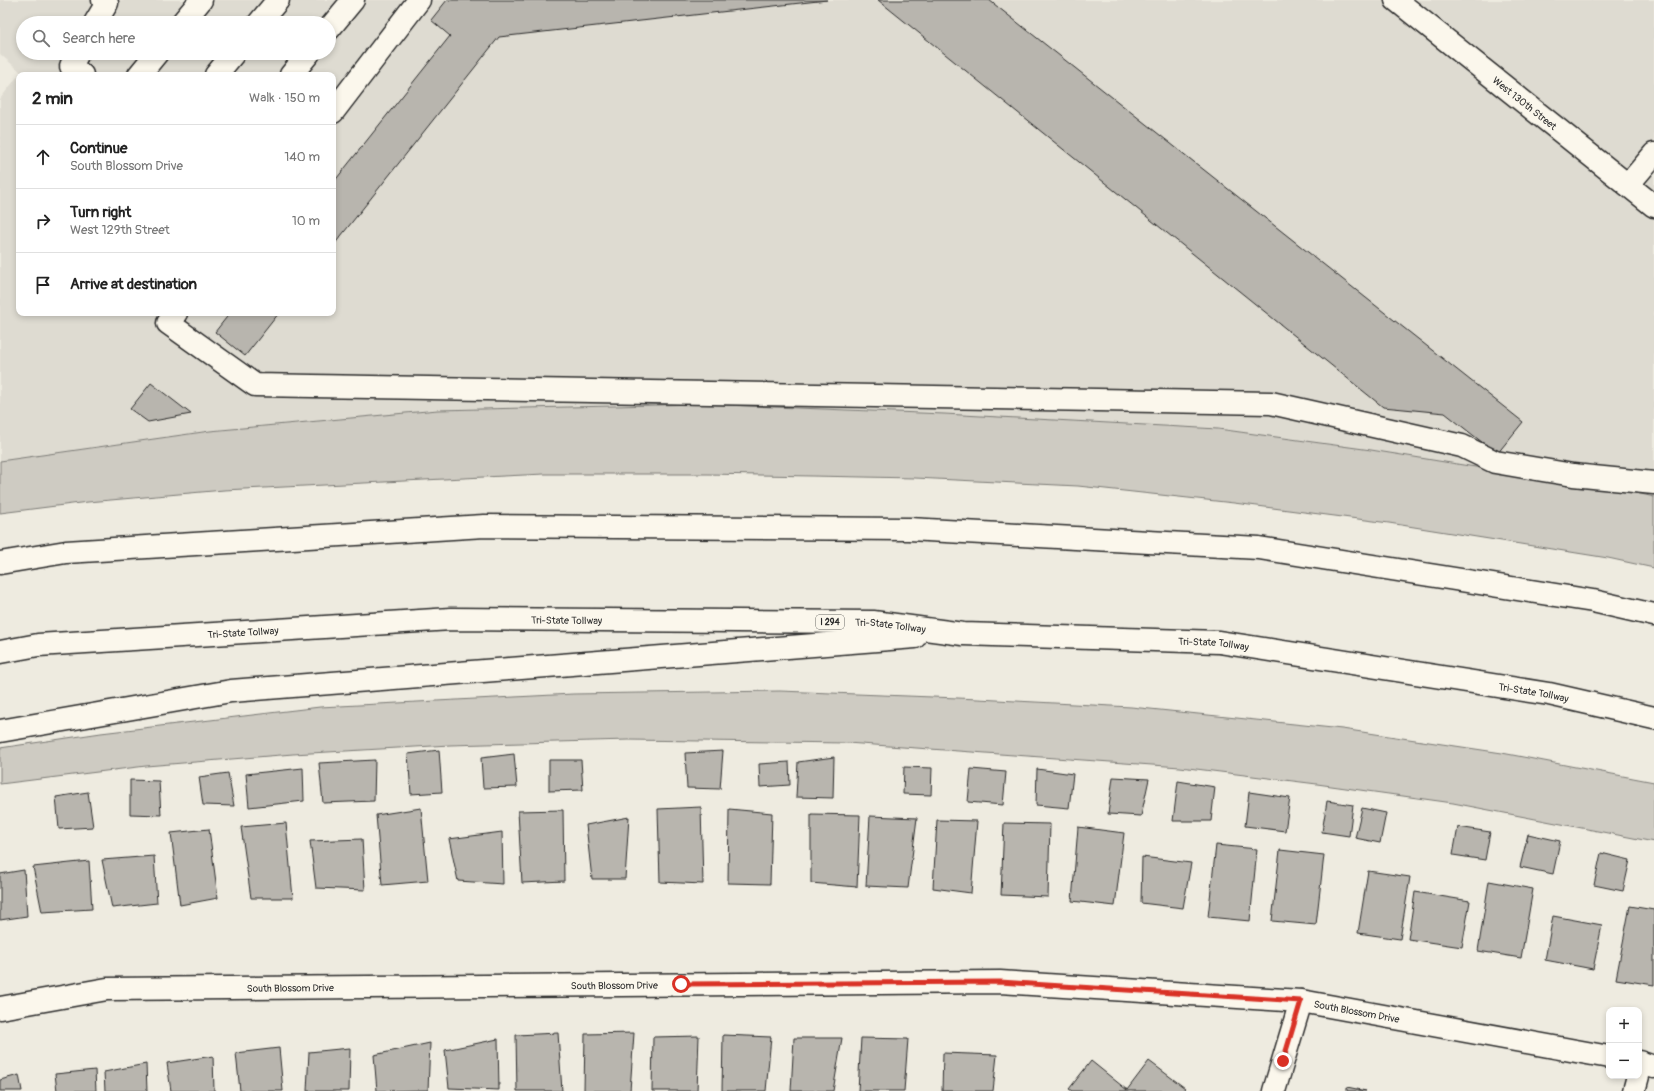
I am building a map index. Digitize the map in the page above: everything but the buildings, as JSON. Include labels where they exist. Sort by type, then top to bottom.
[{"type":"main road","points":[[188,16],[201,0]]},
{"type":"main road","points":[[265,16],[278,0]]},
{"type":"main road","points":[[336,21],[353,0]]},
{"type":"main road","points":[[336,108],[419,0]]},
{"type":"main road","name":"West 130th Street","points":[[1396,0],[1654,206]]},
{"type":"main road","points":[[98,16],[106,1]]},
{"type":"main road","points":[[74,60],[71,66],[78,72]]},
{"type":"main road","points":[[141,72],[151,60]]},
{"type":"main road","points":[[218,72],[228,60]]},
{"type":"main road","points":[[293,72],[303,60]]},
{"type":"main road","points":[[1628,185],[1654,154]]},
{"type":"main road","points":[[174,316],[168,323],[256,385],[1271,403],[1462,446],[1495,462],[1574,475],[1654,483]]},
{"type":"main road","points":[[0,563],[66,552],[484,526],[909,530],[1259,548],[1593,601],[1654,615]]},
{"type":"main road","name":"Tri-State Tollway","points":[[0,652],[38,645],[451,619],[873,622],[963,634],[1219,642],[1550,694],[1654,718]]},
{"type":"main road","points":[[0,731],[232,691],[963,634]]},
{"type":"main road","name":"South Blossom Drive","points":[[0,1008],[107,989],[992,982],[1301,1001],[1606,1056]]},
{"type":"main road","points":[[1274,1091],[1301,1001]]},
{"type":"main road","points":[[1634,1091],[1638,1079]]},
{"type":"shaded area","points":[[0,0],[1654,0],[1654,497],[1371,450],[1218,429],[944,414],[700,404],[438,410],[210,431],[0,461],[0,99],[16,78],[16,316],[336,316],[336,72],[21,72],[0,54]]},
{"type":"shaded area","points":[[700,404],[944,414],[1218,429],[1371,450],[1641,494],[1654,497],[1654,568],[1608,558],[1389,523],[1234,503],[1078,486],[915,478],[708,474],[544,474],[224,490],[88,502],[0,513],[0,461],[210,431],[438,410]]},
{"type":"shaded area","points":[[780,691],[1131,707],[1342,729],[1502,753],[1654,782],[1654,842],[1453,803],[1180,767],[847,743],[628,740],[450,745],[293,754],[146,766],[0,784],[0,748],[101,733],[320,707],[573,694]]},
{"type":"route","points":[[681,984],[1000,982],[1301,1001],[1283,1061]]}]
